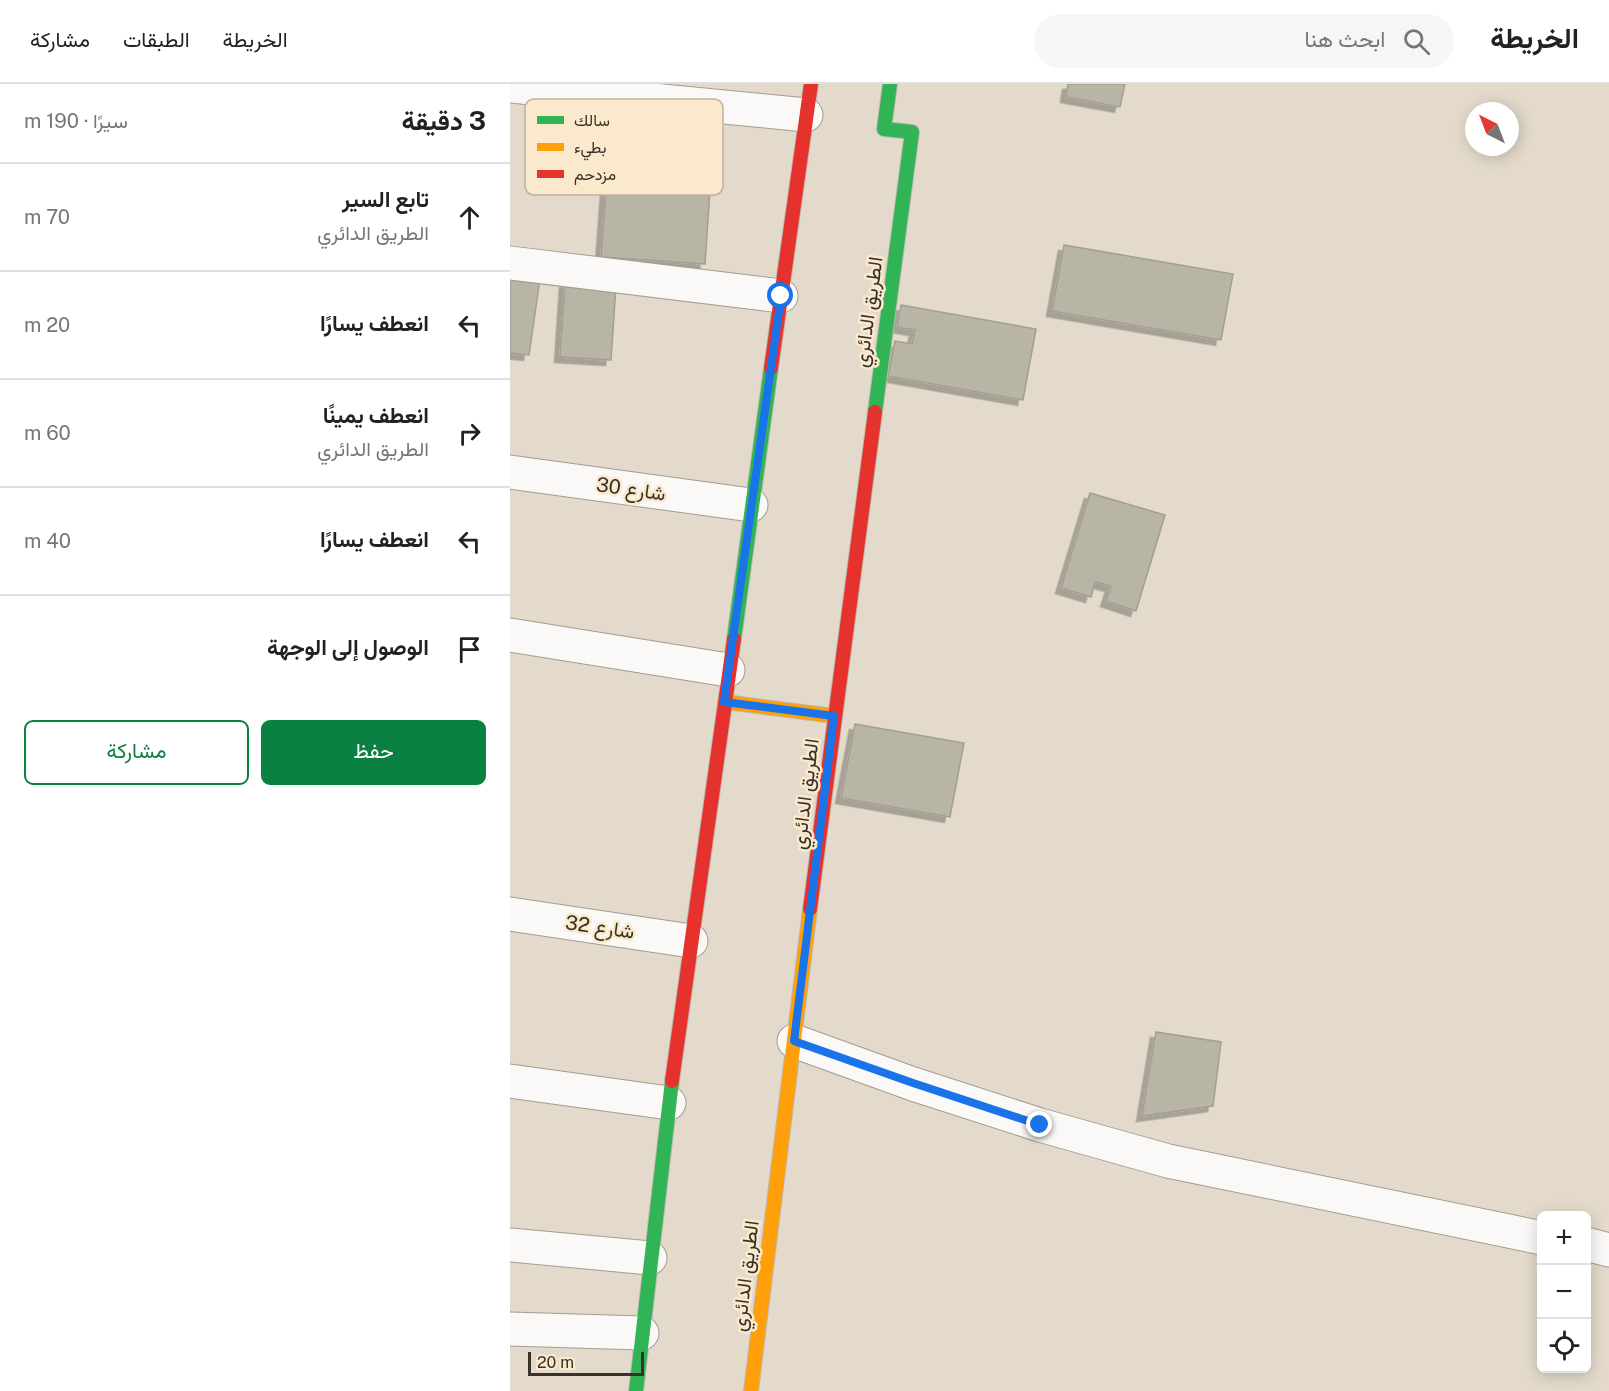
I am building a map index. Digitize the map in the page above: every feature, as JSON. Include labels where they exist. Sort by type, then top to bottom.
[{"type":"main road","name":"الطريق الدائري","points":[[751,1391],[834,716],[912,132],[884,129],[890,84]]},
{"type":"main road","points":[[636,1391],[669,1103],[808,99]]},
{"type":"main road","points":[[727,686],[834,716]]},
{"type":"street","points":[[510,86],[808,99]]},
{"type":"street","points":[[510,263],[781,296]]},
{"type":"street","name":"شارع 30","points":[[510,472],[752,505]]},
{"type":"street","points":[[510,635],[727,686]]},
{"type":"street","name":"شارع 32","points":[[510,914],[691,941]]},
{"type":"street","points":[[794,1041],[1040,1125],[1168,1161],[1537,1237]]},
{"type":"street","points":[[510,1081],[669,1103]]},
{"type":"street","points":[[510,1245],[650,1258]]},
{"type":"street","points":[[1591,1245],[1609,1250]]},
{"type":"street","points":[[510,1329],[642,1334]]},
{"type":"building","points":[[1068,84],[1125,84],[1120,107],[1066,97]]},
{"type":"building","points":[[606,195],[710,195],[705,264],[601,257]]},
{"type":"building","points":[[1064,245],[1233,274],[1221,340],[1052,311]]},
{"type":"building","points":[[510,268],[541,272],[529,355],[510,353]]},
{"type":"building","points":[[565,282],[616,285],[611,360],[560,357]]},
{"type":"building","points":[[901,305],[1036,329],[1023,400],[888,376],[895,341],[912,344],[915,330],[897,327]]},
{"type":"building","points":[[1090,493],[1165,515],[1136,611],[1106,601],[1111,586],[1095,582],[1091,597],[1061,588]]},
{"type":"building","points":[[855,724],[964,743],[950,817],[841,798]]},
{"type":"building","points":[[1156,1032],[1221,1042],[1213,1106],[1142,1116]]},
{"type":"traffic: fast","points":[[875,412],[912,132],[884,129],[890,84]]},
{"type":"traffic: fast","points":[[734,639],[771,368]]},
{"type":"traffic: fast","points":[[636,1391],[672,1081]]},
{"type":"traffic: slow","points":[[725,702],[834,716]]},
{"type":"traffic: slow","points":[[751,1391],[810,909]]},
{"type":"traffic: jam","points":[[771,368],[811,84]]},
{"type":"traffic: jam","points":[[810,909],[875,412]]},
{"type":"traffic: jam","points":[[672,1081],[734,639]]},
{"type":"route","points":[[781,296],[724,702],[834,716],[794,1041],[1040,1125]]}]
